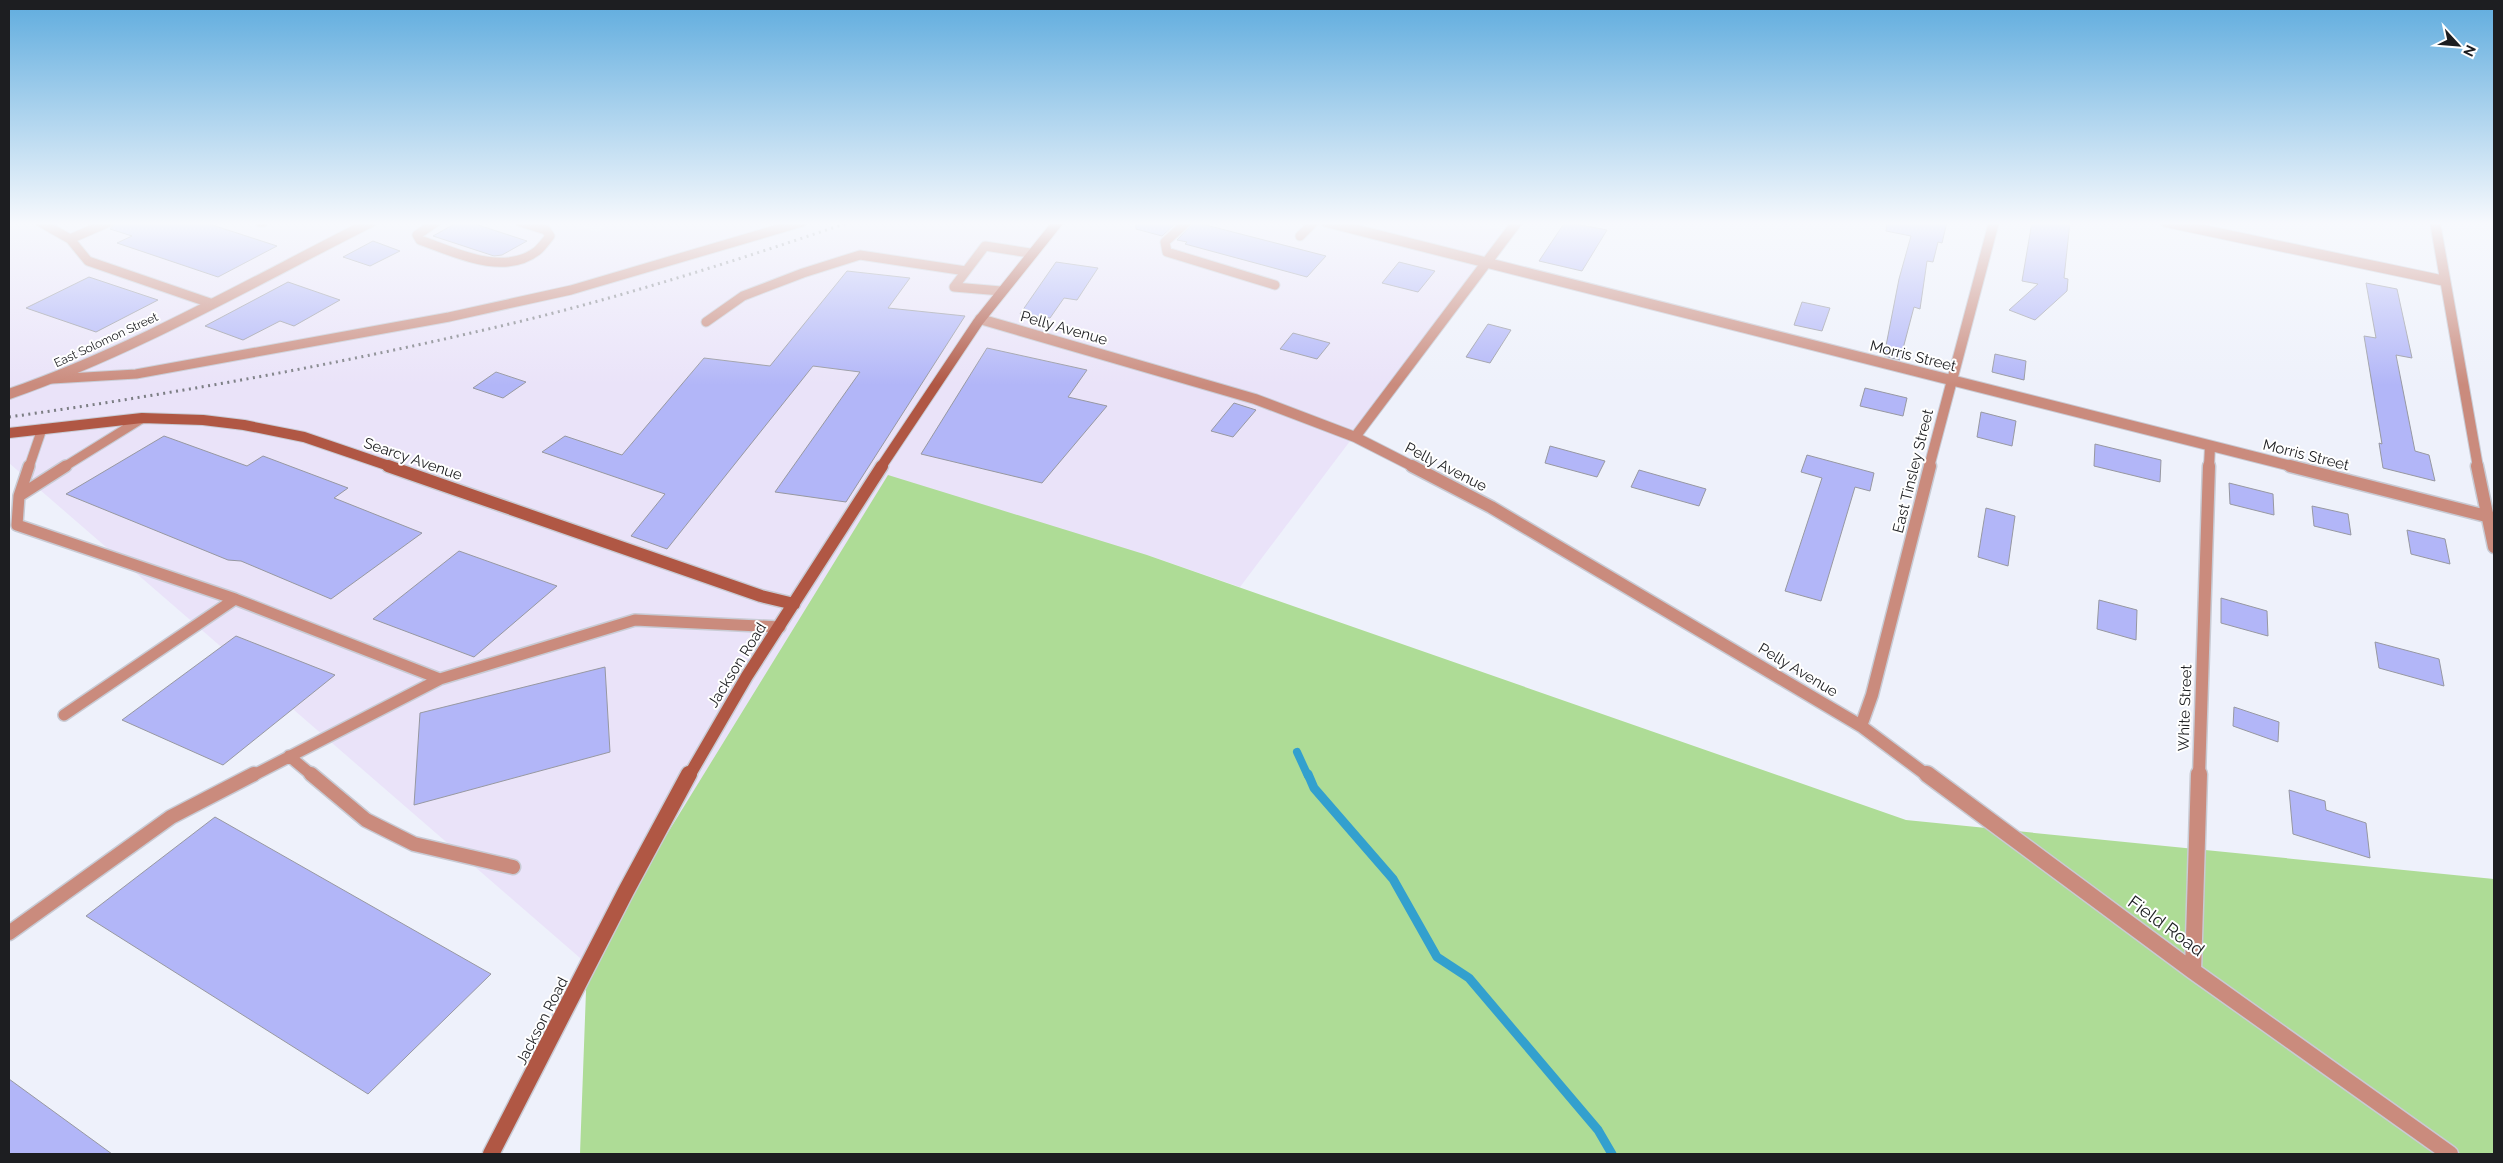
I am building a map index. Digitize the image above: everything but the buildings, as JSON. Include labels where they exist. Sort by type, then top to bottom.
[{"type":"main road","name":"Jackson Road","points":[[492,1154],[626,893],[712,735],[794,604],[980,319],[1011,276]]},
{"type":"main road","name":"Searcy Avenue","points":[[9,433],[143,418],[204,420],[255,426],[304,437],[761,596],[794,604]]},
{"type":"street","name":"East Solomon Street","points":[[9,394],[52,379],[110,354],[264,276]]},
{"type":"street","points":[[1355,438],[1475,276]]},
{"type":"street","name":"Morris Street","points":[[1537,276],[2490,517]]},
{"type":"street","name":"East Tinsley Street","points":[[1861,726],[1872,695],[1979,276]]},
{"type":"street","points":[[2423,276],[2445,281]]},
{"type":"street","points":[[2444,276],[2494,547]]},
{"type":"street","name":"Pelly Avenue","points":[[980,319],[1255,399],[1355,438],[1491,507],[1861,726]]},
{"type":"street","name":"White Street","points":[[2193,972],[2210,446]]},
{"type":"street","name":"Field Road","points":[[1861,726],[2193,972],[2450,1154]]},
{"type":"lane","points":[[131,276],[210,304]]},
{"type":"lane","points":[[52,379],[136,374],[448,317],[571,290],[618,276]]},
{"type":"lane","points":[[706,322],[743,296],[794,276]]},
{"type":"lane","points":[[962,276],[954,287],[1001,290]]},
{"type":"lane","points":[[1249,276],[1275,284]]},
{"type":"lane","points":[[19,496],[143,418]]},
{"type":"lane","points":[[42,429],[19,496],[17,525],[235,599],[440,679]]},
{"type":"lane","points":[[64,715],[235,599]]},
{"type":"lane","points":[[9,933],[171,817],[440,679],[635,620],[780,627]]},
{"type":"lane","points":[[289,756],[366,820],[414,844],[514,867]]},
{"type":"shaded area","points":[[9,276],[1474,276],[1240,587],[1147,555],[587,964],[9,463]]},
{"type":"green space","points":[[888,475],[1147,555],[1906,820],[2494,879],[2494,1154],[580,1154],[587,964]]},
{"type":"waterway","points":[[1297,752],[1308,776]]},
{"type":"waterway","points":[[1308,774],[1314,788],[1393,879],[1437,957],[1469,978],[1598,1130],[1612,1154]]},
{"type":"railway","points":[[9,417],[209,386],[341,361],[538,317],[681,276]]}]
